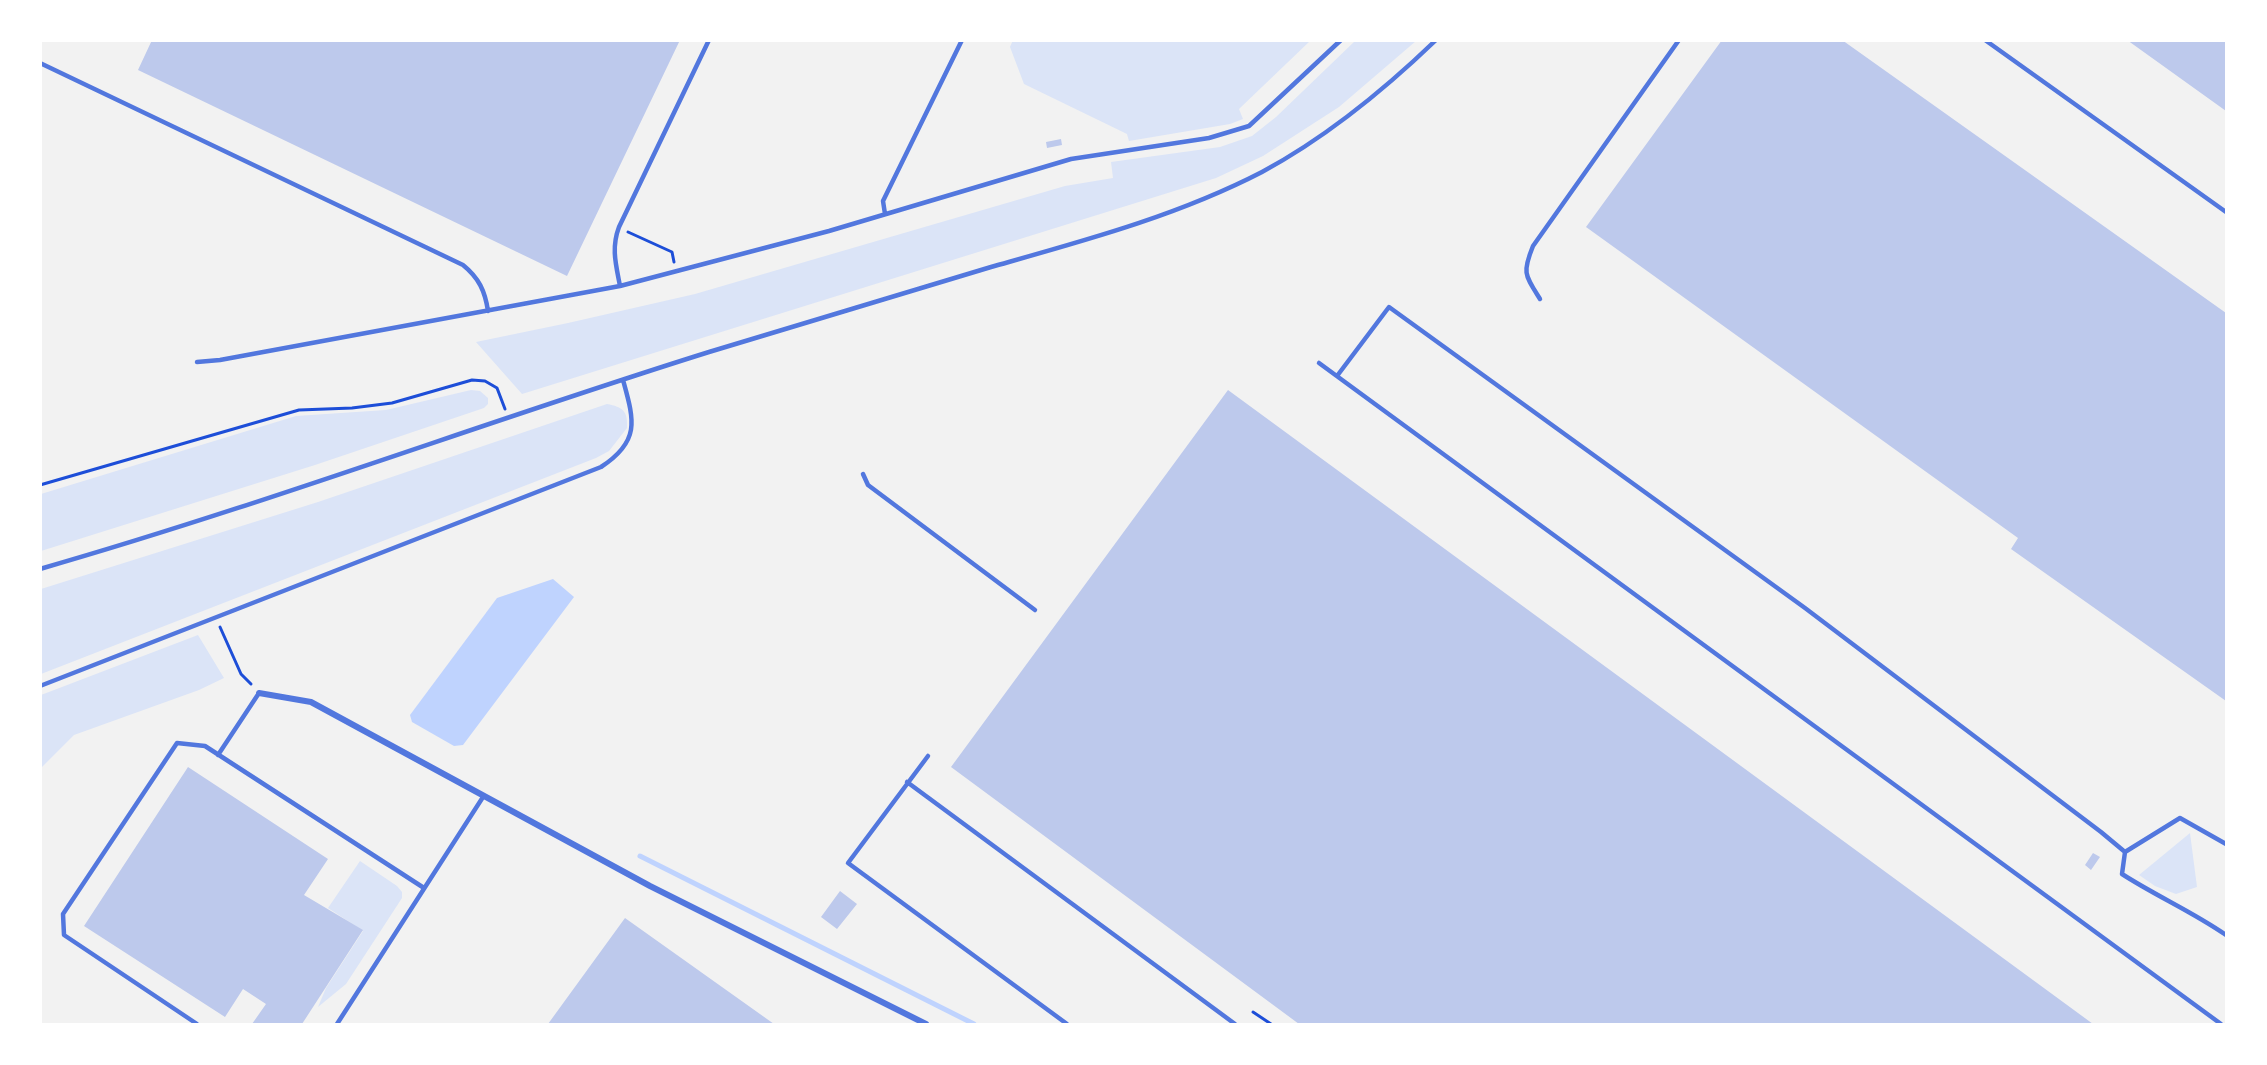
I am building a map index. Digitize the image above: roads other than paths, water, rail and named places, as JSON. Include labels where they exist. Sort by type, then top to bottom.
[{"type":"street","points":[[259,693],[311,702],[650,886],[926,1024]]},
{"type":"lane","points":[[620,286],[614,240],[709,40]]},
{"type":"lane","points":[[885,214],[883,201],[962,40]]},
{"type":"lane","points":[[197,362],[220,360],[620,286],[676,273],[1071,159],[1209,138],[1249,126],[1341,40]]},
{"type":"lane","points":[[40,569],[242,507],[710,352],[1073,244],[1186,206],[1263,171],[1329,131],[1396,78],[1436,40]]},
{"type":"lane","points":[[1540,299],[1528,280],[1525,266],[1533,246],[1679,40]]},
{"type":"lane","points":[[1985,40],[2226,212]]},
{"type":"lane","points":[[40,63],[463,265],[480,282],[488,310]]},
{"type":"lane","points":[[1337,376],[1389,307],[1805,608],[2102,832],[2125,852]]},
{"type":"lane","points":[[1319,363],[2218,1023]]},
{"type":"lane","points":[[40,686],[601,467],[615,458],[633,430],[632,414],[623,380]]},
{"type":"lane","points":[[863,474],[868,485],[1035,610]]},
{"type":"lane","points":[[218,755],[259,693]]},
{"type":"lane","points":[[198,1024],[64,935],[63,914],[177,743],[204,746],[424,888]]},
{"type":"lane","points":[[928,756],[848,863],[1067,1024]]},
{"type":"lane","points":[[907,782],[1235,1024]]},
{"type":"lane","points":[[337,1024],[483,797]]},
{"type":"lane","points":[[2125,852],[2180,818],[2226,844]]},
{"type":"lane","points":[[2125,852],[2122,874],[2202,918],[2226,935]]},
{"type":"water","points":[[553,579],[574,597],[463,745],[454,746],[412,722],[410,715],[497,598]]},
{"type":"waterway","points":[[640,856],[974,1024]]}]
